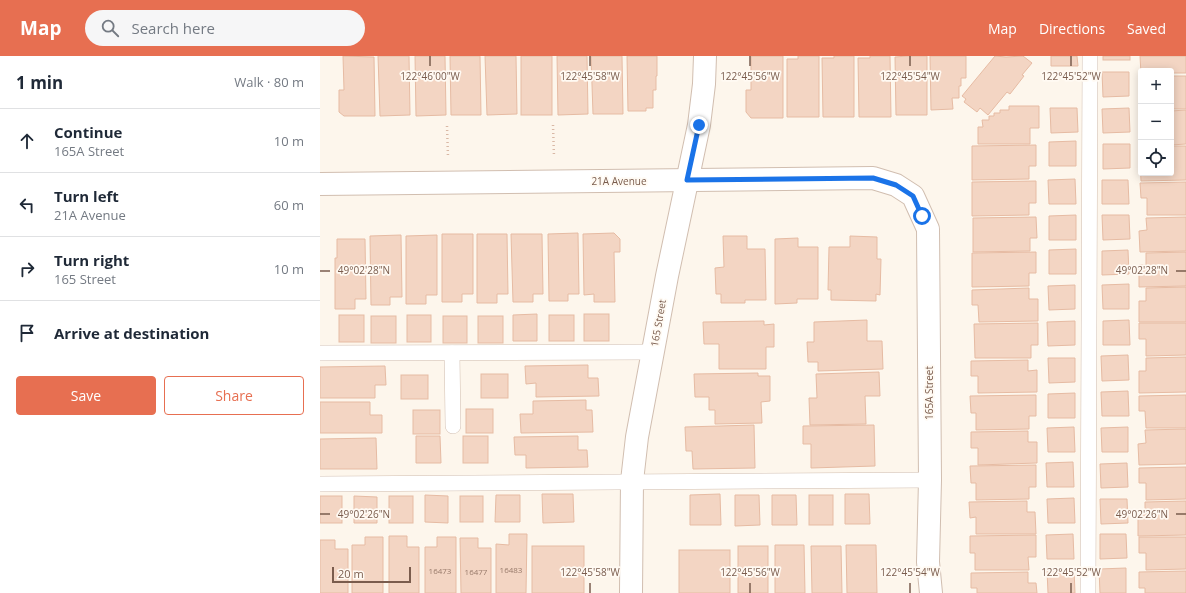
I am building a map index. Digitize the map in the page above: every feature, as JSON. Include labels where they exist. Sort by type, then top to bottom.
[{"type":"street","name":"165 Street","points":[[631,593],[632,481],[637,437],[667,276],[702,104],[705,56]]},
{"type":"street","name":"21A Avenue","points":[[320,184],[873,178],[896,185],[913,196]]},
{"type":"street","name":"165A Street","points":[[913,196],[928,229],[930,480],[928,562],[931,593]]},
{"type":"lane","points":[[1088,593],[1090,56]]},
{"type":"lane","points":[[320,353],[653,352]]},
{"type":"lane","points":[[452,353],[453,426]]},
{"type":"lane","points":[[320,484],[930,480]]},
{"type":"path","points":[[447,126],[448,182]]},
{"type":"path","points":[[553,126],[555,182]]},
{"type":"building","points":[[343,56],[374,57],[375,116],[344,116],[339,112],[339,90],[344,90]]},
{"type":"building","points":[[378,56],[409,56],[410,115],[380,116]]},
{"type":"building","points":[[415,56],[445,56],[446,115],[416,116]]},
{"type":"building","points":[[450,56],[480,56],[481,115],[451,115]]},
{"type":"building","points":[[485,56],[516,56],[517,114],[487,115]]},
{"type":"building","points":[[521,56],[552,56],[552,115],[521,115]]},
{"type":"building","points":[[557,56],[587,56],[588,114],[558,115]]},
{"type":"building","points":[[591,56],[622,56],[623,114],[593,114]]},
{"type":"building","points":[[627,56],[657,56],[656,90],[653,90],[653,108],[646,108],[646,111],[628,111]]},
{"type":"building","points":[[751,56],[783,56],[783,118],[751,118],[746,112],[746,90],[751,90]]},
{"type":"building","points":[[798,56],[819,56],[819,117],[787,117],[787,59],[798,59]]},
{"type":"building","points":[[834,56],[854,56],[854,117],[823,117],[822,58],[834,58]]},
{"type":"building","points":[[870,56],[890,56],[891,117],[859,117],[858,58],[870,58]]},
{"type":"building","points":[[927,56],[927,115],[896,115],[895,57]]},
{"type":"building","points":[[930,56],[966,56],[966,78],[961,78],[959,98],[952,98],[953,109],[931,110]]},
{"type":"building","points":[[995,56],[1023,56],[1032,63],[1022,75],[1024,76],[1010,94],[1007,92],[988,115],[980,108],[977,112],[964,102],[966,99],[962,96]]},
{"type":"building","points":[[1051,56],[1077,56],[1078,66],[1051,66]]},
{"type":"building","points":[[1103,56],[1130,56],[1130,60],[1103,60]]},
{"type":"building","points":[[1140,56],[1186,56],[1186,73],[1174,73],[1174,68],[1141,68]]},
{"type":"building","points":[[1102,72],[1129,72],[1129,96],[1103,97]]},
{"type":"building","points":[[1174,76],[1186,76],[1186,109],[1174,109]]},
{"type":"building","points":[[1009,106],[1039,106],[1039,128],[1030,128],[1030,144],[978,144],[978,127],[983,127],[982,120],[989,120],[989,116],[994,116],[994,113],[1000,113],[1000,110],[1009,110]]},
{"type":"building","points":[[1050,108],[1077,108],[1078,132],[1051,133]]},
{"type":"building","points":[[1129,108],[1130,132],[1103,133],[1102,109]]},
{"type":"building","points":[[1186,110],[1186,144],[1174,145],[1174,111]]},
{"type":"building","points":[[1076,141],[1076,166],[1049,166],[1049,142]]},
{"type":"building","points":[[1103,144],[1130,144],[1130,168],[1103,169]]},
{"type":"building","points":[[1036,145],[1036,166],[1029,166],[1029,179],[972,180],[972,146]]},
{"type":"building","points":[[1174,146],[1186,146],[1186,180],[1141,181],[1141,176],[1174,176]]},
{"type":"building","points":[[1075,179],[1076,204],[1049,204],[1048,180]]},
{"type":"building","points":[[1102,180],[1128,180],[1129,204],[1102,204]]},
{"type":"building","points":[[1036,181],[1036,203],[1029,203],[1029,215],[972,216],[972,182]]},
{"type":"building","points":[[1186,182],[1186,215],[1147,215],[1147,198],[1141,198],[1140,183]]},
{"type":"building","points":[[1076,215],[1076,240],[1049,240],[1049,216]]},
{"type":"building","points":[[1102,215],[1129,215],[1130,239],[1103,240]]},
{"type":"building","points":[[1036,217],[1037,238],[1030,238],[1030,251],[973,252],[973,218]]},
{"type":"building","points":[[1186,217],[1186,251],[1140,252],[1139,231],[1147,230],[1146,218]]},
{"type":"building","points":[[578,233],[579,294],[568,294],[568,301],[549,301],[548,234]]},
{"type":"building","points":[[614,233],[620,239],[620,252],[614,252],[615,302],[594,302],[594,294],[584,295],[583,234]]},
{"type":"building","points":[[442,234],[473,234],[473,294],[462,294],[462,302],[442,302]]},
{"type":"building","points":[[477,234],[507,234],[508,294],[497,294],[497,303],[477,303]]},
{"type":"building","points":[[511,234],[542,234],[543,294],[533,294],[533,302],[513,302]]},
{"type":"building","points":[[401,235],[402,297],[390,297],[390,305],[371,305],[370,236]]},
{"type":"building","points":[[437,235],[437,295],[426,295],[426,304],[406,304],[406,236]]},
{"type":"building","points":[[723,236],[747,236],[747,249],[765,249],[766,300],[745,300],[745,303],[721,303],[721,294],[716,294],[715,268],[724,267]]},
{"type":"building","points":[[850,236],[877,237],[877,259],[881,259],[880,295],[876,294],[876,301],[831,300],[831,290],[828,290],[829,247],[850,247]]},
{"type":"building","points":[[798,238],[798,247],[818,247],[818,299],[797,299],[797,303],[775,304],[775,239]]},
{"type":"building","points":[[337,239],[365,239],[366,299],[355,299],[355,309],[335,309],[335,258],[337,258]]},
{"type":"building","points":[[1076,249],[1076,274],[1049,274],[1049,250]]},
{"type":"building","points":[[1128,250],[1129,274],[1102,275],[1102,251]]},
{"type":"building","points":[[1036,252],[1036,273],[1029,273],[1029,286],[972,287],[972,253]]},
{"type":"building","points":[[1186,252],[1186,286],[1139,287],[1139,265],[1146,265],[1146,253]]},
{"type":"building","points":[[1129,284],[1129,309],[1103,309],[1102,285]]},
{"type":"building","points":[[1075,285],[1075,309],[1049,310],[1048,286]]},
{"type":"building","points":[[1186,287],[1186,322],[1139,322],[1139,301],[1146,301],[1146,288]]},
{"type":"building","points":[[1029,288],[1029,299],[1038,299],[1038,321],[979,322],[978,305],[972,305],[972,290]]},
{"type":"building","points":[[537,314],[537,341],[513,341],[513,315]]},
{"type":"building","points":[[584,314],[609,314],[609,341],[584,341]]},
{"type":"building","points":[[339,315],[364,315],[364,342],[339,342]]},
{"type":"building","points":[[407,315],[431,315],[431,342],[407,342]]},
{"type":"building","points":[[549,315],[574,315],[574,341],[549,341]]},
{"type":"building","points":[[371,316],[396,316],[396,343],[371,343]]},
{"type":"building","points":[[443,316],[467,316],[467,343],[443,343]]},
{"type":"building","points":[[478,316],[503,316],[503,343],[478,343]]},
{"type":"building","points":[[867,320],[867,341],[882,341],[883,369],[818,371],[818,362],[808,362],[807,342],[814,342],[814,322]]},
{"type":"building","points":[[1129,320],[1130,345],[1103,345],[1103,321]]},
{"type":"building","points":[[764,321],[764,325],[774,324],[774,347],[766,347],[766,369],[719,369],[719,344],[704,344],[703,322]]},
{"type":"building","points":[[1075,321],[1075,345],[1048,346],[1047,322]]},
{"type":"building","points":[[1038,323],[1038,345],[1031,345],[1031,358],[975,358],[974,324]]},
{"type":"building","points":[[1139,323],[1186,323],[1186,355],[1146,356],[1146,339],[1139,339]]},
{"type":"building","points":[[1128,355],[1129,380],[1102,381],[1101,356]]},
{"type":"building","points":[[1186,357],[1186,392],[1139,393],[1139,371],[1146,371],[1146,358]]},
{"type":"building","points":[[1048,358],[1075,358],[1075,382],[1049,383]]},
{"type":"building","points":[[1028,360],[1028,371],[1037,370],[1037,392],[978,393],[978,376],[971,376],[971,361]]},
{"type":"building","points":[[588,365],[588,378],[598,378],[599,396],[536,397],[536,383],[526,384],[525,366]]},
{"type":"building","points":[[385,366],[386,385],[375,385],[375,398],[320,398],[320,367]]},
{"type":"building","points":[[879,372],[880,396],[865,396],[866,424],[810,425],[809,398],[817,398],[816,374]]},
{"type":"building","points":[[758,373],[758,376],[770,376],[770,401],[761,402],[762,423],[715,424],[715,410],[709,410],[709,397],[695,397],[694,374]]},
{"type":"building","points":[[481,374],[508,374],[508,398],[481,398]]},
{"type":"building","points":[[401,375],[428,375],[428,399],[401,399]]},
{"type":"building","points":[[1128,391],[1129,416],[1102,416],[1101,392]]},
{"type":"building","points":[[1075,393],[1075,418],[1048,418],[1048,394]]},
{"type":"building","points":[[1036,395],[1036,416],[1029,416],[1029,429],[976,430],[976,413],[971,413],[970,396]]},
{"type":"building","points":[[1186,395],[1186,428],[1146,428],[1145,411],[1139,411],[1139,396]]},
{"type":"building","points":[[586,400],[586,410],[592,410],[593,432],[521,433],[520,414],[533,414],[533,401]]},
{"type":"building","points":[[320,402],[370,402],[370,415],[382,415],[382,433],[320,433]]},
{"type":"building","points":[[466,409],[493,409],[493,433],[466,433]]},
{"type":"building","points":[[413,410],[440,410],[440,434],[413,434]]},
{"type":"building","points":[[754,425],[755,468],[693,469],[692,451],[686,451],[685,427]]},
{"type":"building","points":[[874,425],[875,466],[811,468],[811,444],[803,444],[803,426]]},
{"type":"building","points":[[1074,427],[1075,452],[1048,452],[1047,428]]},
{"type":"building","points":[[1128,427],[1128,452],[1102,452],[1101,428]]},
{"type":"building","points":[[1186,429],[1186,464],[1139,465],[1138,444],[1146,443],[1145,430]]},
{"type":"building","points":[[1028,431],[1028,442],[1037,442],[1037,463],[978,465],[978,448],[971,448],[971,432]]},
{"type":"building","points":[[416,436],[440,436],[441,463],[416,463]]},
{"type":"building","points":[[463,436],[488,436],[488,463],[463,463]]},
{"type":"building","points":[[578,436],[578,450],[587,450],[588,467],[526,468],[526,455],[515,455],[514,437]]},
{"type":"building","points":[[376,438],[377,469],[320,469],[320,439]]},
{"type":"building","points":[[1073,462],[1074,487],[1047,487],[1046,463]]},
{"type":"building","points":[[1127,463],[1128,487],[1101,488],[1100,464]]},
{"type":"building","points":[[1036,465],[1036,487],[1029,487],[1029,499],[976,500],[976,483],[971,483],[970,466]]},
{"type":"building","points":[[1186,467],[1186,499],[1146,500],[1146,483],[1139,483],[1139,468]]},
{"type":"building","points":[[542,494],[573,494],[574,522],[543,523]]},
{"type":"building","points":[[720,494],[721,525],[690,525],[690,495]]},
{"type":"building","points":[[845,494],[869,494],[870,524],[845,524]]},
{"type":"building","points":[[425,495],[448,496],[448,523],[425,522]]},
{"type":"building","points":[[496,495],[520,495],[520,522],[495,522]]},
{"type":"building","points":[[735,495],[759,495],[760,525],[735,526]]},
{"type":"building","points":[[772,495],[796,495],[797,525],[772,525]]},
{"type":"building","points":[[809,495],[833,495],[833,525],[809,525]]},
{"type":"building","points":[[320,496],[342,496],[342,523],[320,523]]},
{"type":"building","points":[[354,496],[377,497],[377,523],[354,523]]},
{"type":"building","points":[[389,496],[413,496],[413,523],[389,523]]},
{"type":"building","points":[[460,496],[483,496],[483,522],[460,522]]},
{"type":"building","points":[[1074,498],[1075,523],[1048,523],[1047,499]]},
{"type":"building","points":[[1100,499],[1127,499],[1128,523],[1101,524]]},
{"type":"building","points":[[1027,501],[1027,512],[1035,512],[1036,534],[976,534],[976,517],[970,518],[969,502]]},
{"type":"building","points":[[1186,501],[1186,535],[1138,536],[1138,515],[1145,515],[1145,502]]},
{"type":"building","points":[[509,534],[527,534],[526,593],[496,593],[496,544],[509,545]]},
{"type":"building","points":[[1073,534],[1074,559],[1047,559],[1046,535]]},
{"type":"building","points":[[1100,534],[1126,534],[1127,558],[1100,559]]},
{"type":"building","points":[[1036,535],[1036,557],[1028,557],[1029,570],[975,570],[975,553],[970,553],[970,536]]},
{"type":"building","points":[[389,536],[407,536],[407,547],[419,547],[419,593],[389,593]]},
{"type":"building","points":[[365,537],[383,537],[383,593],[352,593],[352,545],[365,545]]},
{"type":"building","points":[[437,537],[456,537],[456,593],[425,593],[425,547],[437,547]]},
{"type":"building","points":[[1139,537],[1186,537],[1186,569],[1146,570],[1146,553],[1139,553]]},
{"type":"building","points":[[460,538],[478,538],[478,548],[491,548],[491,593],[461,593]]},
{"type":"building","points":[[320,540],[335,540],[335,549],[348,549],[348,593],[320,593]]},
{"type":"building","points":[[775,545],[804,545],[805,593],[775,593]]},
{"type":"building","points":[[846,545],[876,545],[877,593],[847,593]]},
{"type":"building","points":[[532,546],[584,546],[584,593],[532,593]]},
{"type":"building","points":[[738,546],[768,546],[768,593],[738,593]]},
{"type":"building","points":[[811,546],[841,546],[842,593],[812,593]]},
{"type":"building","points":[[679,550],[730,550],[730,593],[679,593]]},
{"type":"building","points":[[1126,568],[1126,593],[1100,593],[1099,569]]},
{"type":"building","points":[[1074,569],[1075,593],[1048,593],[1047,570]]},
{"type":"building","points":[[1186,571],[1186,593],[1145,593],[1145,588],[1139,588],[1139,572]]},
{"type":"building","points":[[1028,572],[1028,583],[1036,583],[1037,593],[977,593],[977,588],[971,588],[971,573]]},
{"type":"route","points":[[699,125],[687,180],[873,178],[896,185],[913,196],[922,216]]}]
